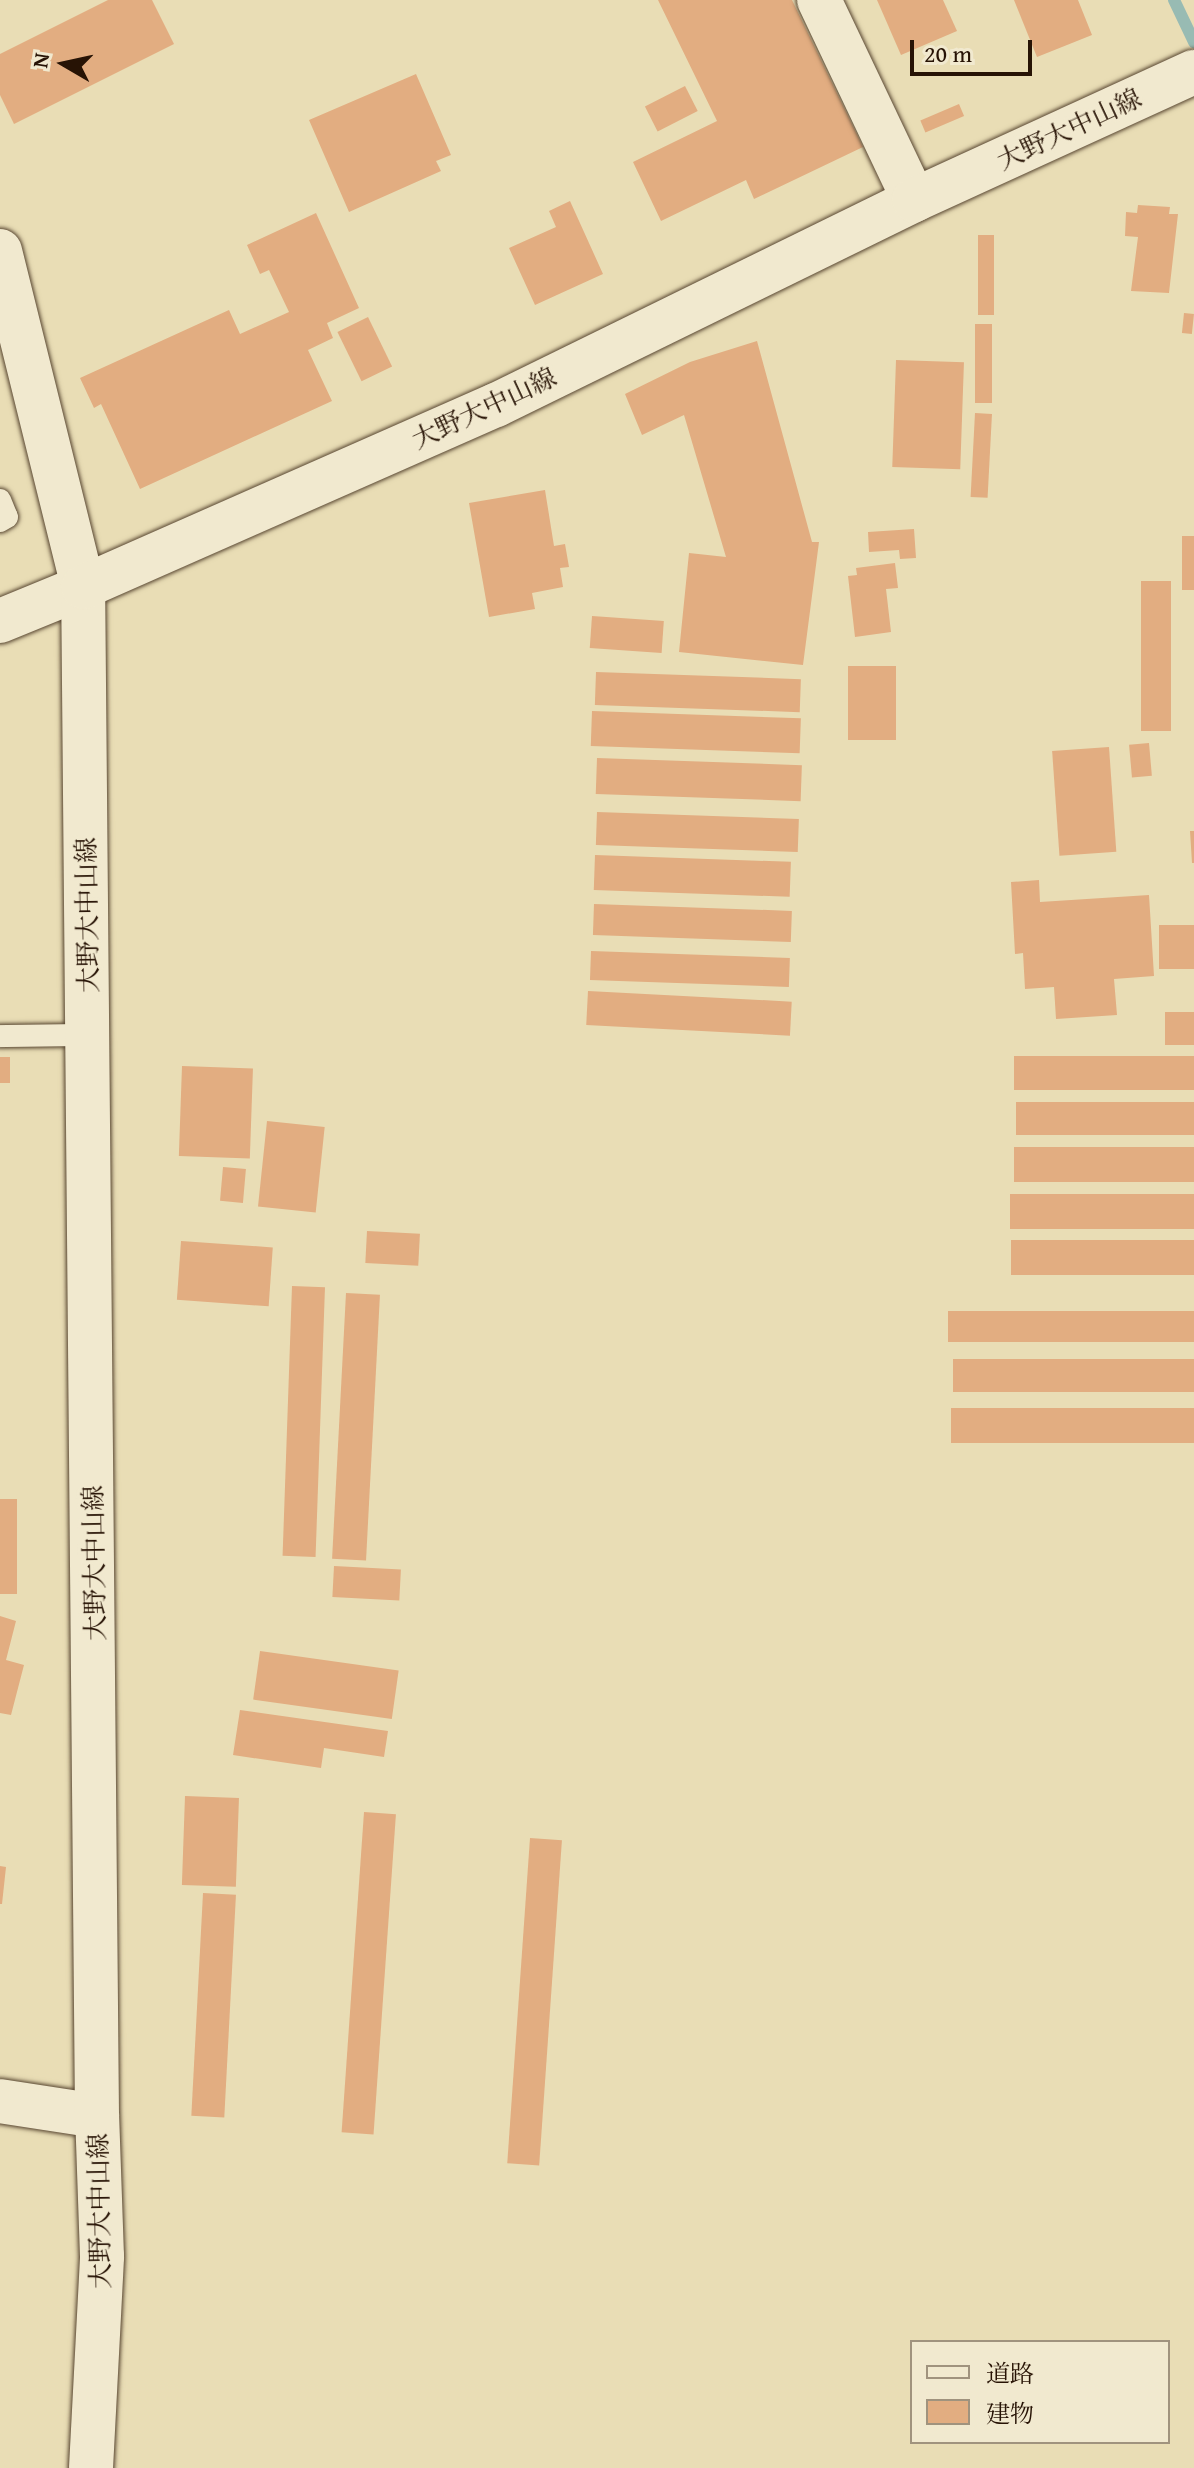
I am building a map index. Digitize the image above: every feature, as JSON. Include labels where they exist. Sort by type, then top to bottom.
[{"type":"main road","points":[[819,0],[914,200]]},
{"type":"main road","name":"大野大中山線","points":[[91,2468],[102,2256],[97,2116],[83,587],[496,405],[914,200],[1183,77]]},
{"type":"main road","points":[[0,621],[83,587],[4,276]]},
{"type":"main road","points":[[0,2101],[97,2116]]},
{"type":"lane","points":[[0,500],[7,517],[0,521]]},
{"type":"lane","points":[[0,1036],[88,1035]]},
{"type":"building","points":[[108,0],[152,0],[174,44],[14,124],[0,95],[0,54]]},
{"type":"building","points":[[658,0],[792,0],[863,147],[754,199],[746,180],[661,221],[633,162],[717,121]]},
{"type":"building","points":[[877,0],[943,0],[957,31],[901,55]]},
{"type":"building","points":[[1014,0],[1078,0],[1092,35],[1037,57]]},
{"type":"building","points":[[416,74],[451,155],[436,161],[441,171],[349,212],[309,120]]},
{"type":"building","points":[[685,86],[698,111],[658,131],[645,106]]},
{"type":"building","points":[[959,104],[964,116],[925,132],[920,120]]},
{"type":"building","points":[[570,201],[603,274],[535,305],[509,248],[556,227],[549,211]]},
{"type":"building","points":[[1138,205],[1170,207],[1169,214],[1178,214],[1169,293],[1131,291],[1138,237],[1125,236],[1126,212],[1137,213]]},
{"type":"building","points":[[316,213],[359,308],[327,323],[333,338],[308,350],[332,401],[140,489],[101,404],[94,408],[80,378],[229,310],[240,334],[289,312],[269,270],[260,274],[247,245]]},
{"type":"building","points":[[978,235],[994,235],[994,315],[978,315]]},
{"type":"building","points":[[1184,313],[1194,314],[1192,334],[1182,333]]},
{"type":"building","points":[[368,317],[392,366],[362,381],[337,332]]},
{"type":"building","points":[[975,324],[992,324],[992,403],[975,403]]},
{"type":"building","points":[[757,341],[812,542],[819,542],[803,665],[679,652],[689,553],[726,557],[684,415],[642,435],[625,394],[690,362]]},
{"type":"building","points":[[896,360],[964,362],[960,469],[892,467]]},
{"type":"building","points":[[975,413],[992,414],[988,498],[971,497]]},
{"type":"building","points":[[545,490],[554,546],[565,544],[569,567],[560,568],[563,587],[532,593],[535,609],[489,617],[469,503]]},
{"type":"building","points":[[914,529],[916,558],[900,559],[899,550],[869,552],[868,532]]},
{"type":"building","points":[[1182,536],[1194,536],[1194,590],[1182,590]]},
{"type":"building","points":[[895,563],[898,588],[886,589],[891,632],[855,637],[848,576],[857,575],[856,568]]},
{"type":"building","points":[[1141,581],[1171,581],[1171,731],[1141,731]]},
{"type":"building","points":[[592,616],[664,621],[662,653],[590,648]]},
{"type":"building","points":[[848,666],[896,666],[896,740],[848,740]]},
{"type":"building","points":[[596,672],[801,679],[800,712],[595,705]]},
{"type":"building","points":[[592,711],[801,718],[800,753],[591,746]]},
{"type":"building","points":[[1149,743],[1152,776],[1132,778],[1129,745]]},
{"type":"building","points":[[1109,747],[1116,852],[1059,856],[1052,751]]},
{"type":"building","points":[[597,758],[802,765],[801,801],[596,794]]},
{"type":"building","points":[[597,812],[799,819],[798,852],[596,845]]},
{"type":"building","points":[[1190,831],[1194,831],[1194,863],[1192,863]]},
{"type":"building","points":[[595,855],[791,862],[790,897],[594,890]]},
{"type":"building","points":[[1039,880],[1040,902],[1149,895],[1154,976],[1114,979],[1117,1015],[1056,1019],[1054,987],[1025,989],[1023,953],[1015,954],[1011,882]]},
{"type":"building","points":[[594,904],[792,911],[791,942],[593,935]]},
{"type":"building","points":[[1159,925],[1194,925],[1194,969],[1159,969]]},
{"type":"building","points":[[591,951],[790,958],[789,987],[590,980]]},
{"type":"building","points":[[588,991],[792,1002],[790,1036],[586,1025]]},
{"type":"building","points":[[1165,1012],[1194,1012],[1194,1045],[1165,1045]]},
{"type":"building","points":[[1014,1056],[1194,1056],[1194,1090],[1014,1090]]},
{"type":"building","points":[[0,1057],[10,1057],[10,1083],[0,1083]]},
{"type":"building","points":[[182,1066],[253,1068],[250,1158],[179,1156]]},
{"type":"building","points":[[1016,1102],[1194,1102],[1194,1135],[1016,1135]]},
{"type":"building","points":[[267,1121],[325,1127],[316,1213],[258,1207]]},
{"type":"building","points":[[1014,1147],[1194,1147],[1194,1182],[1014,1182]]},
{"type":"building","points":[[223,1167],[246,1169],[243,1203],[220,1201]]},
{"type":"building","points":[[1010,1194],[1194,1194],[1194,1229],[1010,1229]]},
{"type":"building","points":[[367,1231],[420,1234],[418,1266],[365,1263]]},
{"type":"building","points":[[1011,1240],[1194,1240],[1194,1275],[1011,1275]]},
{"type":"building","points":[[181,1241],[273,1247],[269,1306],[177,1300]]},
{"type":"building","points":[[292,1286],[325,1287],[316,1557],[283,1556]]},
{"type":"building","points":[[346,1293],[380,1295],[366,1560],[332,1559]]},
{"type":"building","points":[[948,1311],[1194,1311],[1194,1342],[948,1342]]},
{"type":"building","points":[[953,1359],[1194,1359],[1194,1392],[953,1392]]},
{"type":"building","points":[[951,1408],[1194,1408],[1194,1443],[951,1443]]},
{"type":"building","points":[[0,1499],[17,1499],[17,1594],[0,1594]]},
{"type":"building","points":[[334,1566],[401,1570],[399,1600],[332,1597]]},
{"type":"building","points":[[0,1616],[16,1621],[6,1660],[24,1665],[11,1715],[0,1713]]},
{"type":"building","points":[[260,1651],[399,1670],[392,1719],[253,1700]]},
{"type":"building","points":[[240,1710],[388,1731],[384,1757],[324,1748],[321,1768],[233,1755]]},
{"type":"building","points":[[185,1796],[239,1798],[236,1887],[182,1885]]},
{"type":"building","points":[[364,1812],[396,1814],[374,2134],[342,2132]]},
{"type":"building","points":[[530,1838],[562,1840],[539,2165],[507,2163]]},
{"type":"building","points":[[0,1866],[6,1867],[2,1904],[0,1904]]},
{"type":"building","points":[[203,1893],[236,1895],[224,2117],[191,2116]]},
{"type":"waterway","points":[[1174,0],[1194,42]]}]
